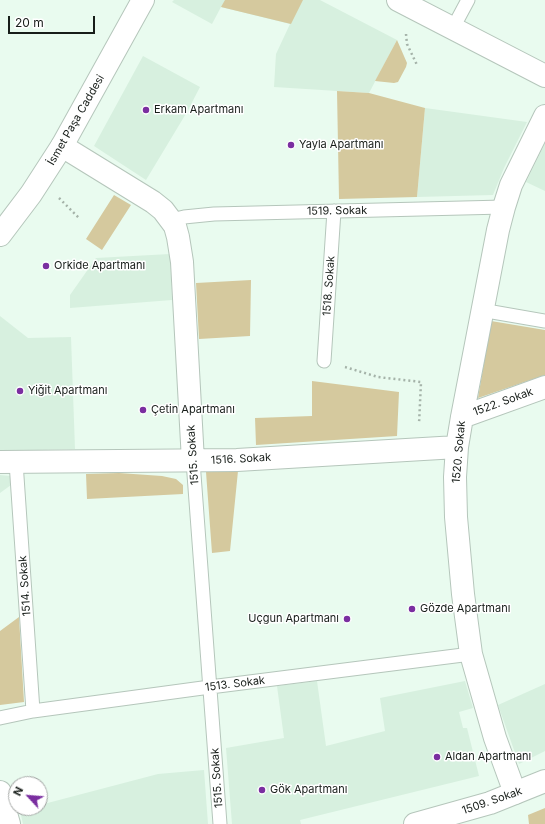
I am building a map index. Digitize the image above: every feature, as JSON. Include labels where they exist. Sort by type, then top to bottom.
[{"type":"street","name":"İsmet Paşa Caddesi","points":[[0,235],[31,194],[62,146],[143,0]]},
{"type":"street","points":[[398,0],[545,76]]},
{"type":"street","name":"1520. Sokak","points":[[515,793],[495,738],[471,654],[463,594],[456,517],[455,477],[457,447],[462,417],[482,310],[504,207],[521,163],[545,116]]},
{"type":"street","name":"1515. Sokak","points":[[62,146],[153,202],[163,210],[171,220],[182,252],[193,461]]},
{"type":"street","name":"1522. Sokak","points":[[462,417],[545,387]]},
{"type":"street","name":"1516. Sokak","points":[[8,462],[238,460],[457,447]]},
{"type":"street","name":"1509. Sokak","points":[[415,824],[490,803],[545,781]]},
{"type":"street","points":[[0,792],[9,824]]},
{"type":"lane","points":[[453,28],[468,0]]},
{"type":"lane","name":"1519. Sokak","points":[[171,220],[214,214],[504,207]]},
{"type":"lane","name":"1518. Sokak","points":[[324,360],[334,210]]},
{"type":"lane","points":[[482,310],[545,321]]},
{"type":"lane","name":"1515. Sokak","points":[[193,461],[220,824]]},
{"type":"lane","name":"1514. Sokak","points":[[8,462],[33,711]]},
{"type":"lane","name":"1513. Sokak","points":[[0,718],[33,711],[471,654]]},
{"type":"path","points":[[406,36],[407,44],[417,66]]},
{"type":"path","points":[[324,360],[366,374],[392,380],[420,382],[419,449]]},
{"type":"shaded area","points":[[174,0],[320,0],[397,40],[369,93],[274,87],[276,54],[290,24],[221,7],[212,24],[172,2]]},
{"type":"shaded area","points":[[225,0],[303,0],[291,24],[221,7]]},
{"type":"shaded area","points":[[397,40],[407,63],[398,82],[375,81]]},
{"type":"shaded area","name":"Erkam Apartmanı","points":[[143,56],[200,87],[187,112],[146,180],[94,146]]},
{"type":"shaded area","points":[[337,91],[369,93],[425,108],[417,197],[339,199]]},
{"type":"shaded area","points":[[425,108],[527,122],[504,168],[493,195],[417,197]]},
{"type":"shaded area","points":[[545,143],[545,191],[526,182]]},
{"type":"shaded area","points":[[114,195],[131,205],[102,250],[86,239]]},
{"type":"shaded area","points":[[170,254],[172,300],[70,308],[70,295],[96,258]]},
{"type":"shaded area","points":[[251,280],[250,336],[199,339],[196,283]]},
{"type":"shaded area","points":[[0,316],[28,338],[71,337],[75,449],[0,451]]},
{"type":"shaded area","points":[[491,321],[545,330],[545,375],[478,398]]},
{"type":"shaded area","points":[[312,381],[399,392],[397,436],[256,445],[255,418],[312,416]]},
{"type":"shaded area","points":[[238,471],[230,551],[212,553],[206,472]]},
{"type":"shaded area","points":[[119,473],[162,476],[176,479],[183,485],[183,494],[87,499],[86,474]]},
{"type":"shaded area","points":[[0,475],[10,476],[11,485],[0,493]]},
{"type":"shaded area","points":[[19,617],[24,702],[0,705],[0,631]]},
{"type":"shaded area","points":[[317,681],[326,746],[385,731],[380,698],[465,681],[473,708],[459,712],[463,728],[467,728],[479,776],[300,820],[301,824],[232,824],[226,748],[284,738],[277,686]]},
{"type":"shaded area","points":[[545,684],[545,751],[519,764],[498,705]]},
{"type":"shaded area","points":[[204,770],[208,824],[23,824],[21,816],[48,816],[48,803],[158,774]]},
{"type":"shaded area","points":[[545,808],[545,824],[529,824],[528,815]]},
{"type":"place","name":"Erkam Apartmanı","points":[[146,110]]},
{"type":"place","name":"Yayla Apartmanı","points":[[291,145]]},
{"type":"place","name":"Orkide Apartmanı","points":[[46,266]]},
{"type":"place","name":"Yiğit Apartmanı","points":[[20,391]]},
{"type":"place","name":"Çetin Apartmanı","points":[[143,410]]},
{"type":"place","name":"Gözde Apartmanı","points":[[412,609]]},
{"type":"place","name":"Uçgun Apartmanı","points":[[347,619]]},
{"type":"place","name":"Aldan Apartmanı","points":[[437,757]]},
{"type":"place","name":"Gök Apartmanı","points":[[262,790]]}]
